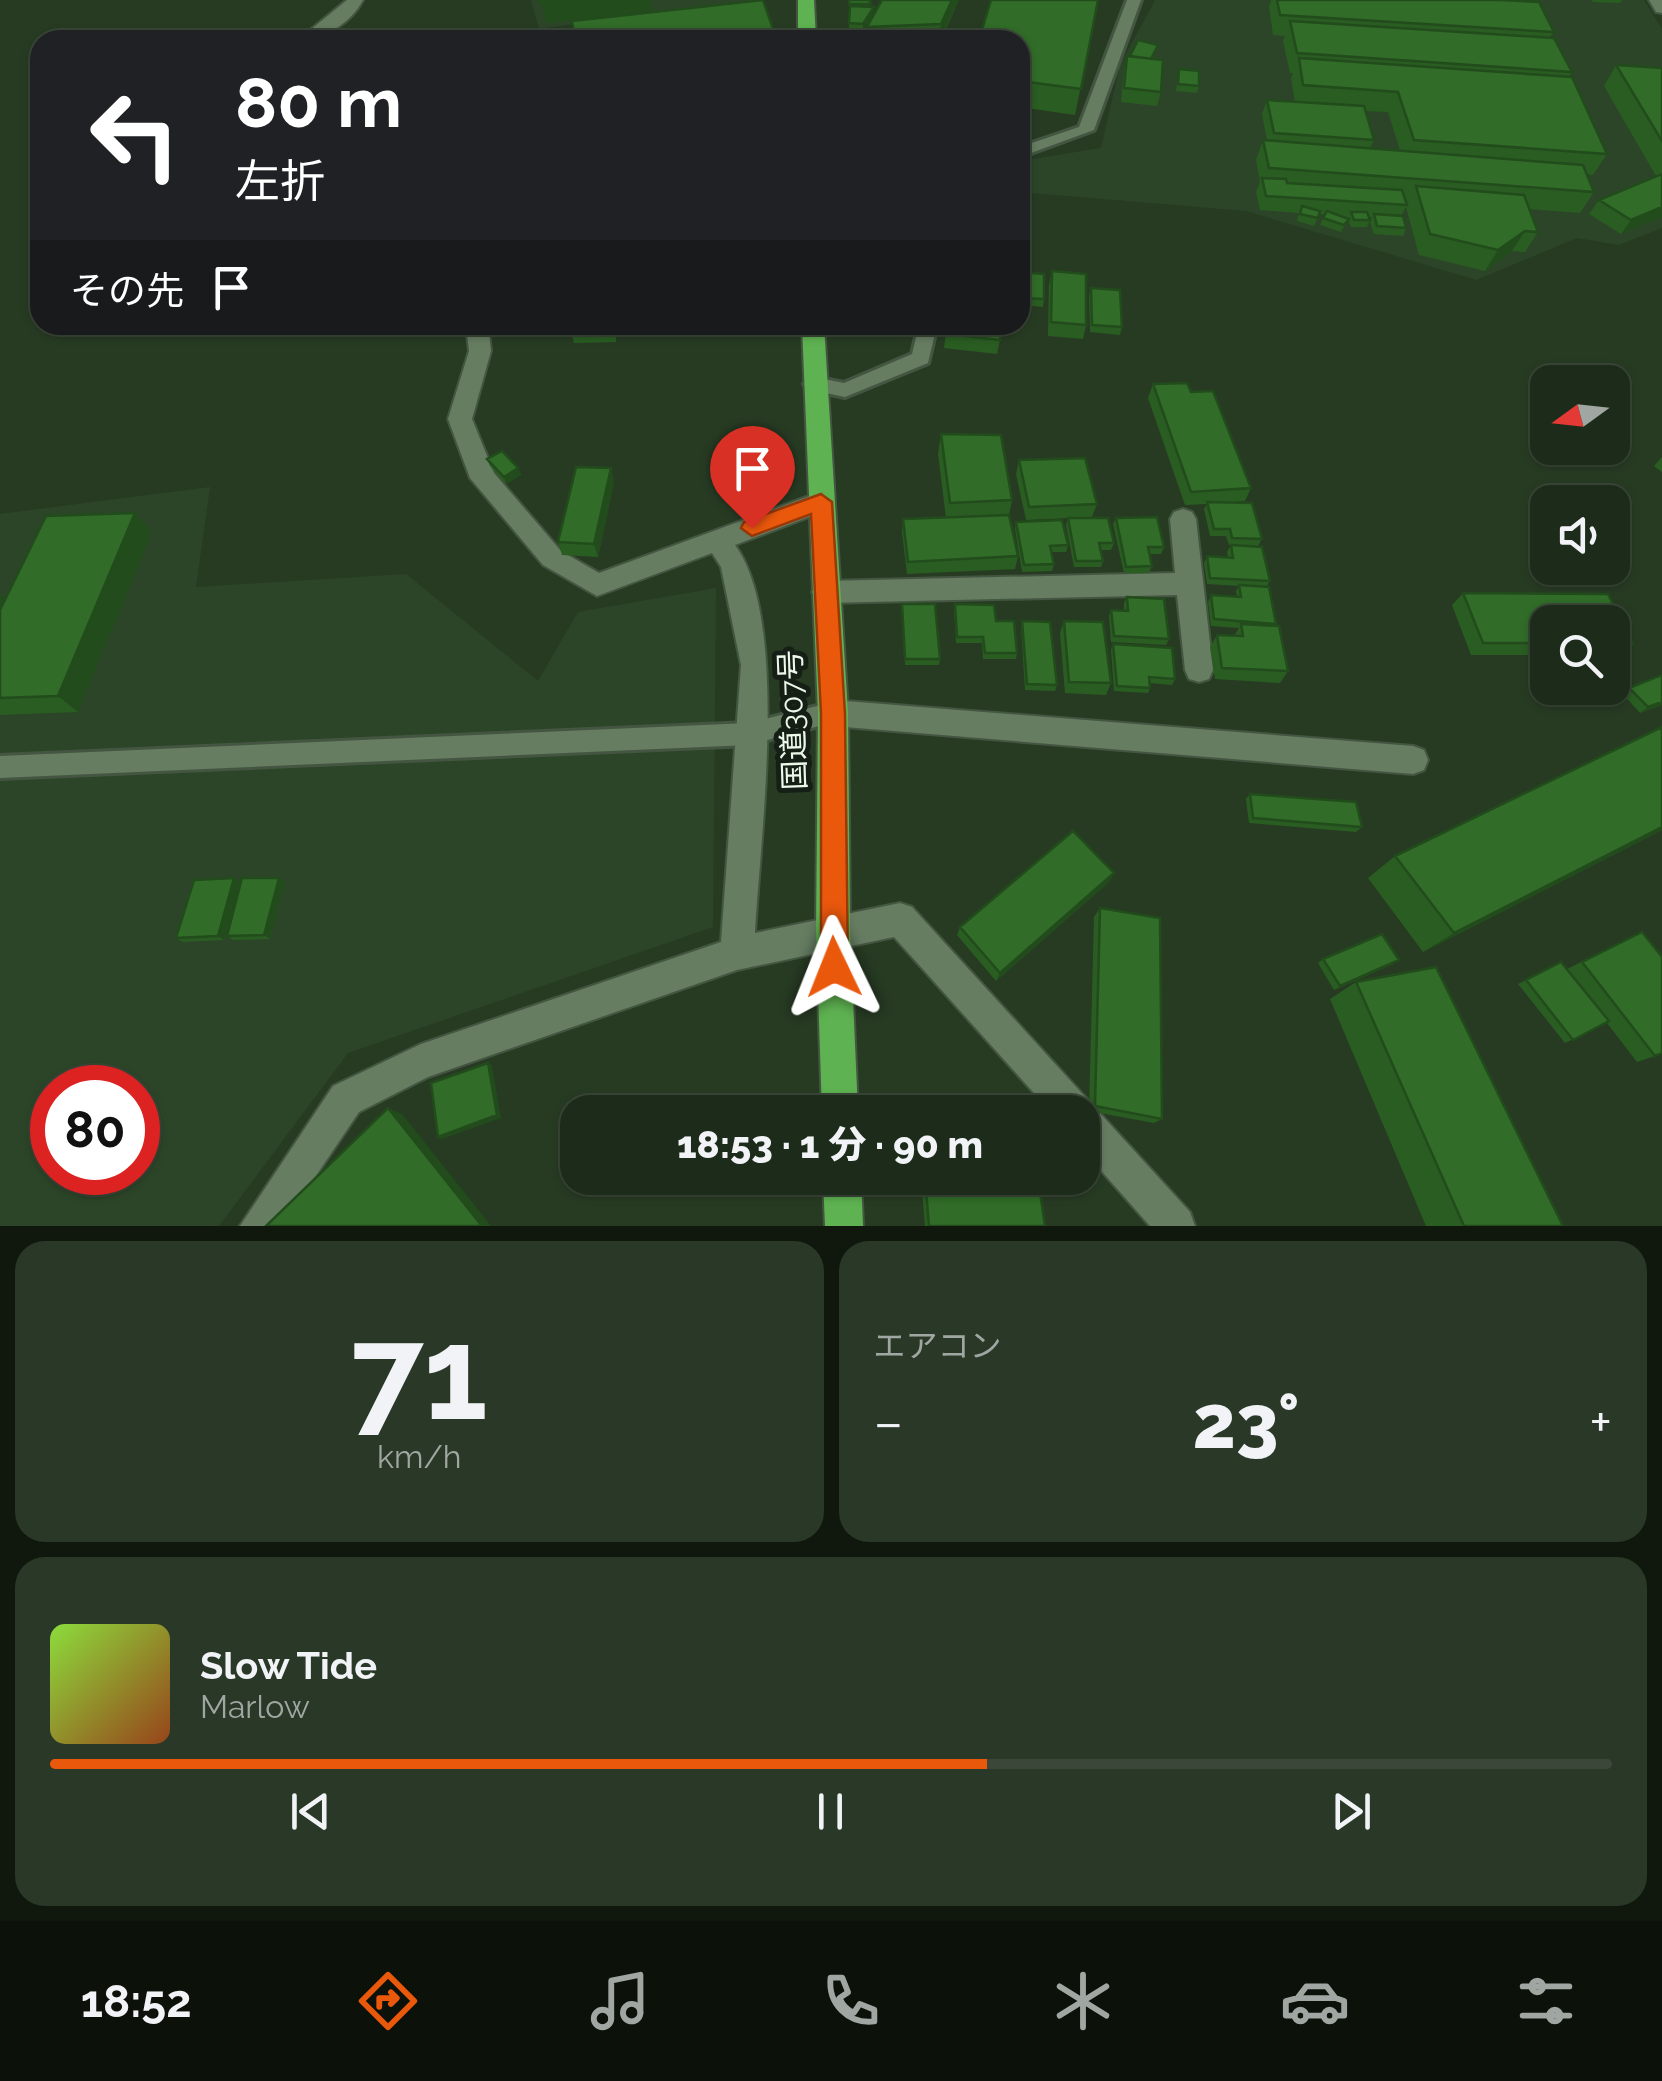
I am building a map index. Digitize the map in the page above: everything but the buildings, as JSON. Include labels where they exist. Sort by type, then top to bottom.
[{"type":"highway","points":[[806,0],[807,30]]},
{"type":"highway","name":"国道307号","points":[[813,335],[833,714],[833,930],[839,1095]]},
{"type":"highway","points":[[843,1195],[844,1226]]},
{"type":"street","points":[[321,30],[350,9],[355,0]]},
{"type":"street","points":[[1657,0],[1662,8]]},
{"type":"street","points":[[478,335],[480,351],[460,418],[483,478],[552,558],[597,585],[821,502]]},
{"type":"street","points":[[1183,519],[1200,670]]},
{"type":"street","points":[[717,540],[734,564],[754,665],[737,953]]},
{"type":"street","points":[[826,592],[1190,584]]},
{"type":"street","points":[[833,714],[1413,760]]},
{"type":"street","points":[[258,1226],[346,1099],[421,1062],[737,953],[900,919],[1060,1095]]},
{"type":"street","points":[[1100,1141],[1176,1226]]},
{"type":"lane","points":[[1030,149],[1086,130],[1134,0]]},
{"type":"lane","points":[[814,384],[845,390],[921,358],[926,335]]},
{"type":"lane","points":[[0,767],[749,734],[833,714]]},
{"type":"shaded area","points":[[531,0],[757,0],[539,29]]},
{"type":"shaded area","points":[[1155,0],[1644,0],[1662,29],[1662,228],[1619,245],[1577,238],[1476,280],[1246,211],[1030,193],[1030,159],[1101,148],[1120,65]]},
{"type":"shaded area","points":[[210,487],[196,587],[406,574],[538,681],[578,612],[716,588],[713,927],[348,1053],[219,1226],[0,1226],[0,514]]},
{"type":"route","points":[[752,528],[821,502],[833,714],[834,967]]}]
